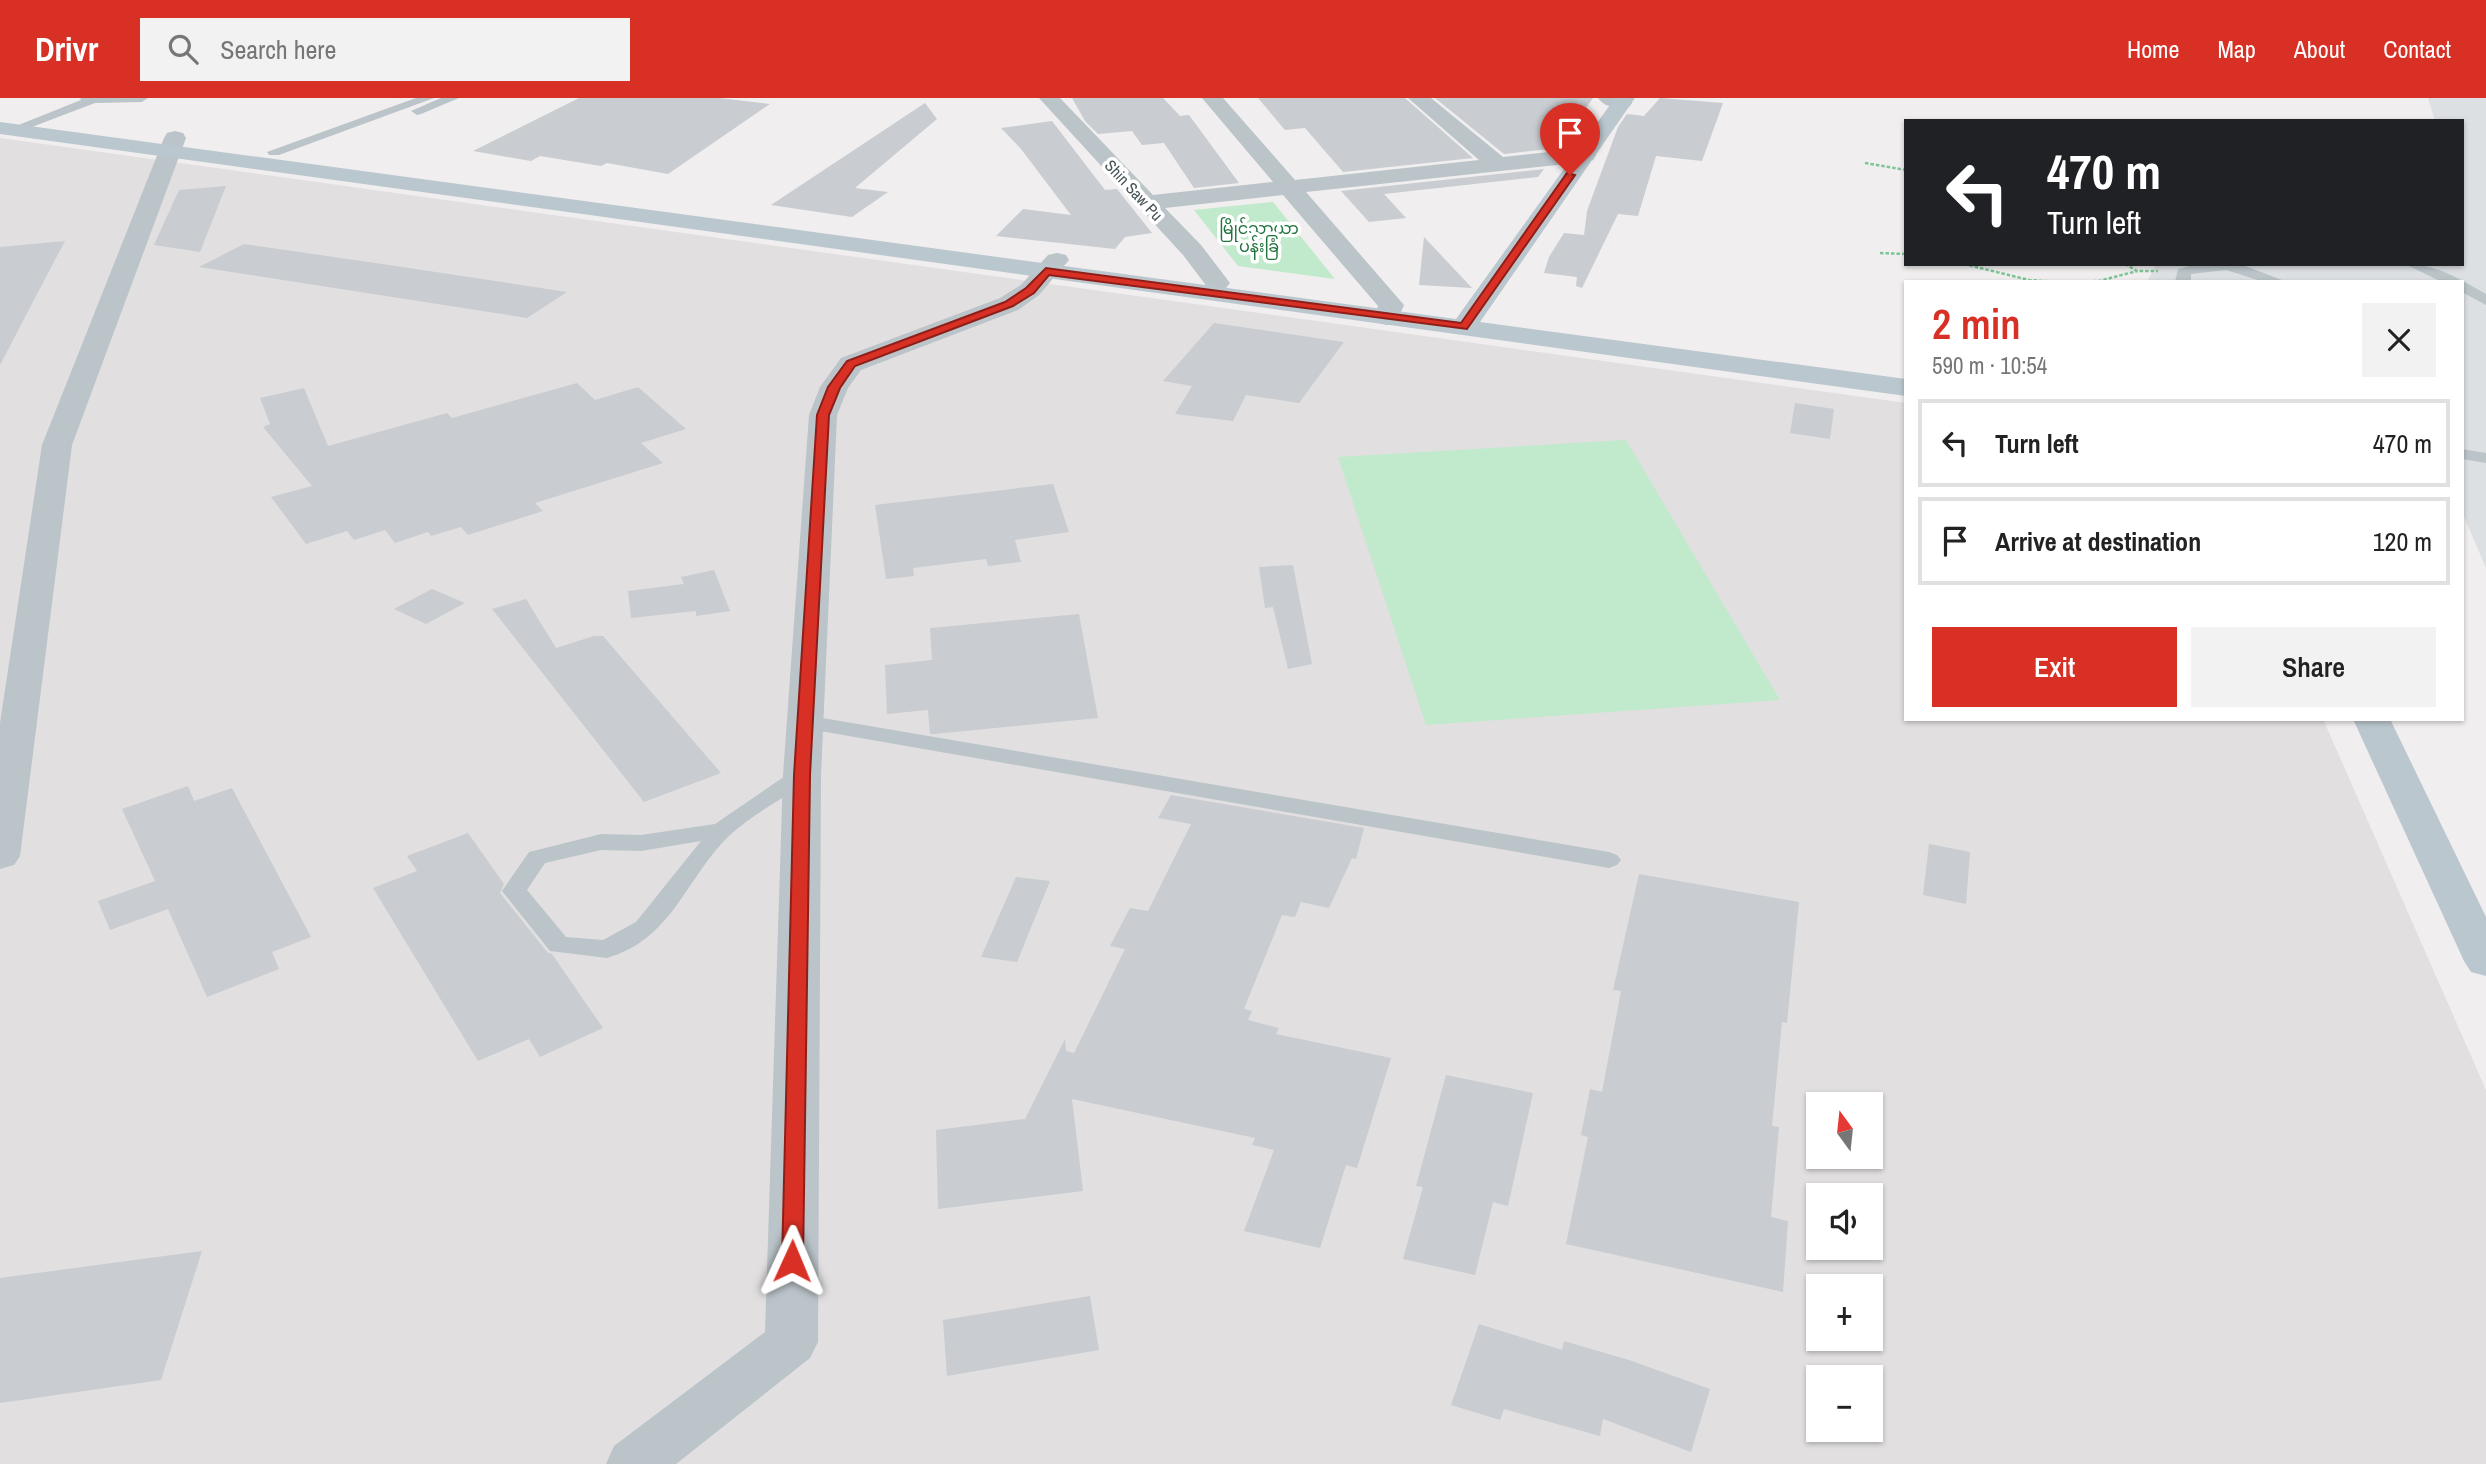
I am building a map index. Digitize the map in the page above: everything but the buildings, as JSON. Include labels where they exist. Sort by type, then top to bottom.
[{"type":"main road","points":[[1467,322],[1585,155],[1618,100]]},
{"type":"main road","points":[[4,124],[37,120],[172,145],[274,152],[495,189]]},
{"type":"main road","points":[[4,124],[1389,311],[1904,388]]},
{"type":"main road","points":[[1052,266],[1217,283],[1389,311]]},
{"type":"main road","points":[[1467,322],[1904,375]]},
{"type":"main road","points":[[2372,721],[2486,961]]},
{"type":"street","name":"Shin Saw Pu","points":[[1049,98],[1192,250],[1217,283]]},
{"type":"street","points":[[1212,98],[1289,187],[1389,311]]},
{"type":"street","points":[[1418,98],[1496,163]]},
{"type":"street","points":[[0,856],[57,444],[172,145]]},
{"type":"street","points":[[1146,203],[1585,155]]},
{"type":"street","points":[[634,1464],[791,1342],[802,775],[823,415],[834,387],[851,364],[1009,304],[1030,290],[1052,266]]},
{"type":"lane","points":[[37,120],[89,99],[142,98]]},
{"type":"lane","points":[[274,152],[428,98]]},
{"type":"lane","points":[[340,130],[360,132],[453,98]]},
{"type":"lane","points":[[2183,277],[2225,266]]},
{"type":"lane","points":[[2232,266],[2274,280]]},
{"type":"lane","points":[[2417,266],[2450,280]]},
{"type":"lane","points":[[2464,287],[2486,300]]},
{"type":"lane","points":[[2464,454],[2486,458]]},
{"type":"lane","points":[[805,722],[1609,860]]},
{"type":"lane","points":[[722,830],[641,843],[601,842],[537,857],[514,891],[559,945],[607,949],[645,928],[722,830],[802,775]]},
{"type":"path","points":[[1865,163],[1904,170]]},
{"type":"path","points":[[1880,253],[1904,254]]},
{"type":"path","points":[[1972,266],[2029,280]]},
{"type":"path","points":[[2128,266],[2137,271],[2183,277]]},
{"type":"path","points":[[2103,280],[2137,271]]},
{"type":"shaded area","points":[[2428,98],[2486,98],[2486,568],[2464,517],[2464,280],[2148,280],[2155,266],[2464,266],[2464,119],[2434,119]]},
{"type":"shaded area","points":[[0,138],[1904,403],[1904,721],[2324,721],[2486,1090],[2486,1464],[0,1464]]},
{"type":"green space","name":"မြိုင်သာယာ ပန်းခြံ","points":[[1273,202],[1335,279],[1238,266],[1194,210]]},
{"type":"green space","points":[[1626,440],[1780,700],[1426,725],[1338,457]]},
{"type":"route","points":[[792,1261],[802,775],[823,415],[834,387],[851,364],[1009,304],[1030,290],[1046,272],[1464,327],[1570,175]]}]
